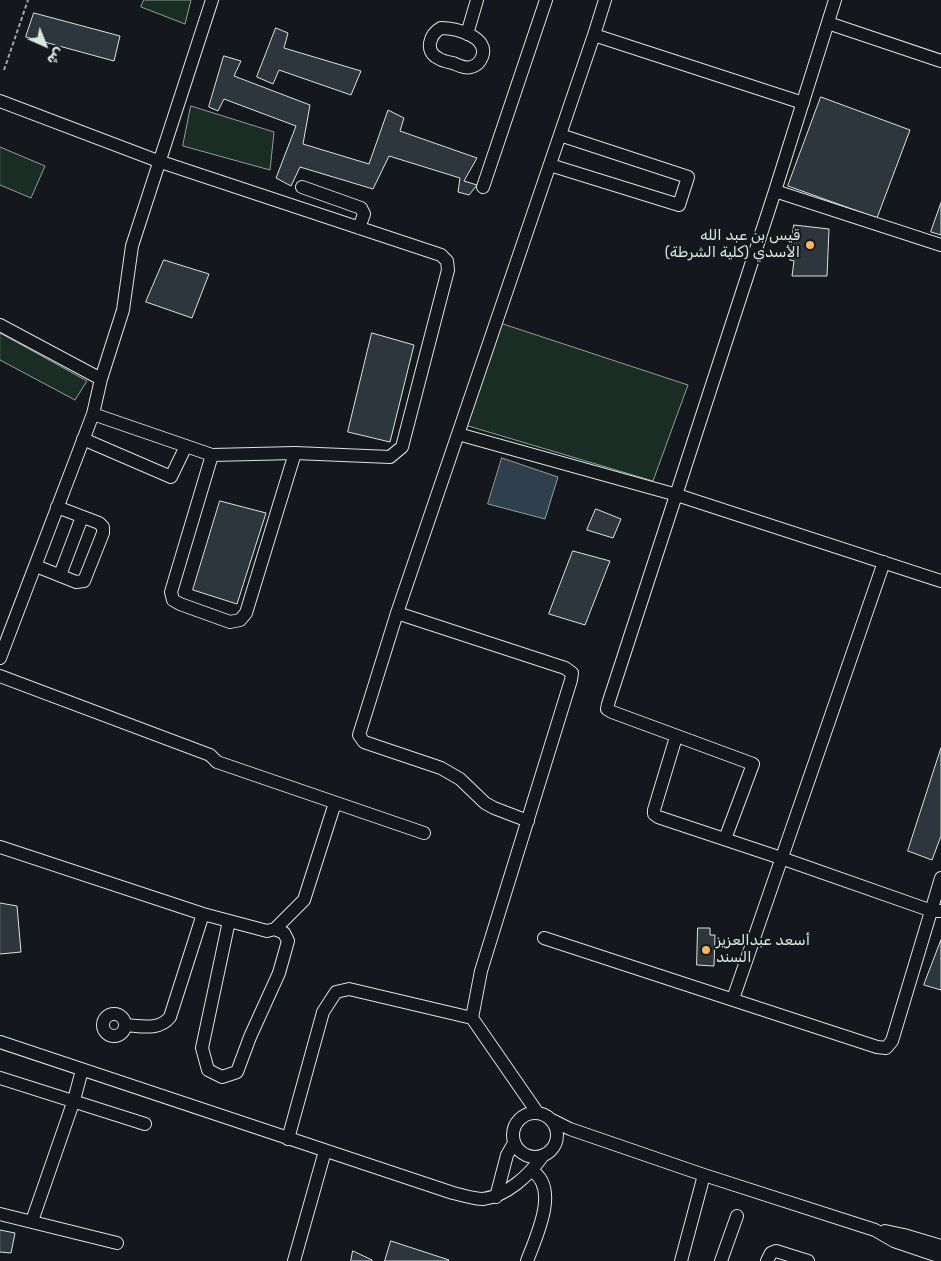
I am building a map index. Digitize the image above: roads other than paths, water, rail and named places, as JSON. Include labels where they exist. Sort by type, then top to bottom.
[{"type":"lane","points":[[0,658],[93,414],[101,379],[123,310],[132,246],[158,161],[212,0]]},
{"type":"lane","points":[[467,34],[477,0]]},
{"type":"lane","points":[[483,186],[546,0]]},
{"type":"lane","points":[[528,821],[485,803],[460,779],[441,768],[364,742],[359,736],[397,612],[605,0]]},
{"type":"lane","points":[[725,839],[752,764],[676,737],[607,709],[835,0]]},
{"type":"lane","points":[[828,23],[941,61]]},
{"type":"lane","points":[[594,35],[803,103]]},
{"type":"lane","points":[[0,101],[158,161],[441,255],[447,261],[448,270],[402,447],[390,457],[295,453],[212,455],[93,414]]},
{"type":"lane","points":[[550,165],[679,205],[688,178],[560,135]]},
{"type":"lane","points":[[302,187],[361,208],[364,214],[359,228]]},
{"type":"lane","points":[[775,191],[941,245]]},
{"type":"lane","points":[[0,324],[101,379]]},
{"type":"lane","points":[[458,434],[677,495],[941,581]]},
{"type":"lane","points":[[83,439],[171,477],[186,446]]},
{"type":"lane","points":[[212,455],[171,592],[173,600],[180,604],[230,622],[240,620],[246,612],[295,453]]},
{"type":"lane","points":[[36,566],[79,582],[84,581],[104,533],[101,524],[57,507]]},
{"type":"lane","points":[[60,575],[82,516]]},
{"type":"lane","points":[[733,999],[884,562]]},
{"type":"lane","points":[[397,612],[566,668],[572,673],[481,971],[472,1018]]},
{"type":"lane","points":[[0,676],[210,755],[217,762],[424,833]]},
{"type":"lane","points":[[676,737],[654,810],[654,814],[658,817],[937,911]]},
{"type":"lane","points":[[0,847],[203,914],[267,931],[275,929],[304,900],[335,803]]},
{"type":"lane","points":[[544,938],[877,1047],[886,1048],[892,1041],[937,911],[941,879]]},
{"type":"lane","points":[[125,1025],[155,1027],[164,1023],[170,1017],[203,914]]},
{"type":"lane","points":[[230,921],[202,1048],[208,1070],[222,1077],[237,1072],[250,1037],[279,973],[288,941],[284,933],[275,929]]},
{"type":"lane","points":[[288,1139],[323,1012],[336,992],[348,989],[472,1018],[537,1112]]},
{"type":"lane","points":[[0,1042],[453,1193],[481,1199],[496,1197],[532,1171],[542,1157],[550,1152],[570,1129]]},
{"type":"lane","points":[[32,1221],[74,1100],[82,1070]]},
{"type":"lane","points":[[0,1078],[145,1124]]},
{"type":"lane","points":[[542,1157],[533,1158],[525,1156],[518,1150],[512,1134],[520,1118],[537,1112],[570,1129],[704,1175],[875,1230],[897,1233],[941,1246]]},
{"type":"lane","points":[[552,1120],[557,1128],[558,1137],[556,1145]]},
{"type":"lane","points":[[496,1197],[507,1155],[514,1142]]},
{"type":"lane","points":[[294,1261],[326,1151]]},
{"type":"lane","points":[[527,1261],[544,1212],[545,1188],[540,1176],[532,1171]]},
{"type":"lane","points":[[681,1261],[704,1175]]},
{"type":"lane","points":[[0,1214],[117,1243]]},
{"type":"lane","points":[[721,1261],[737,1216]]},
{"type":"lane","points":[[875,1230],[894,1241],[941,1257]]},
{"type":"lane","points":[[767,1261],[770,1253],[776,1251],[808,1261]]},
{"type":"water","points":[[502,458],[558,477],[545,519],[488,504]]},
{"type":"place","name":"قيس بن عبد الله الأسدي (كلية الشرطة)","points":[[810,245]]},
{"type":"place","name":"أسعد عبدالعزيز السند","points":[[706,950]]}]
